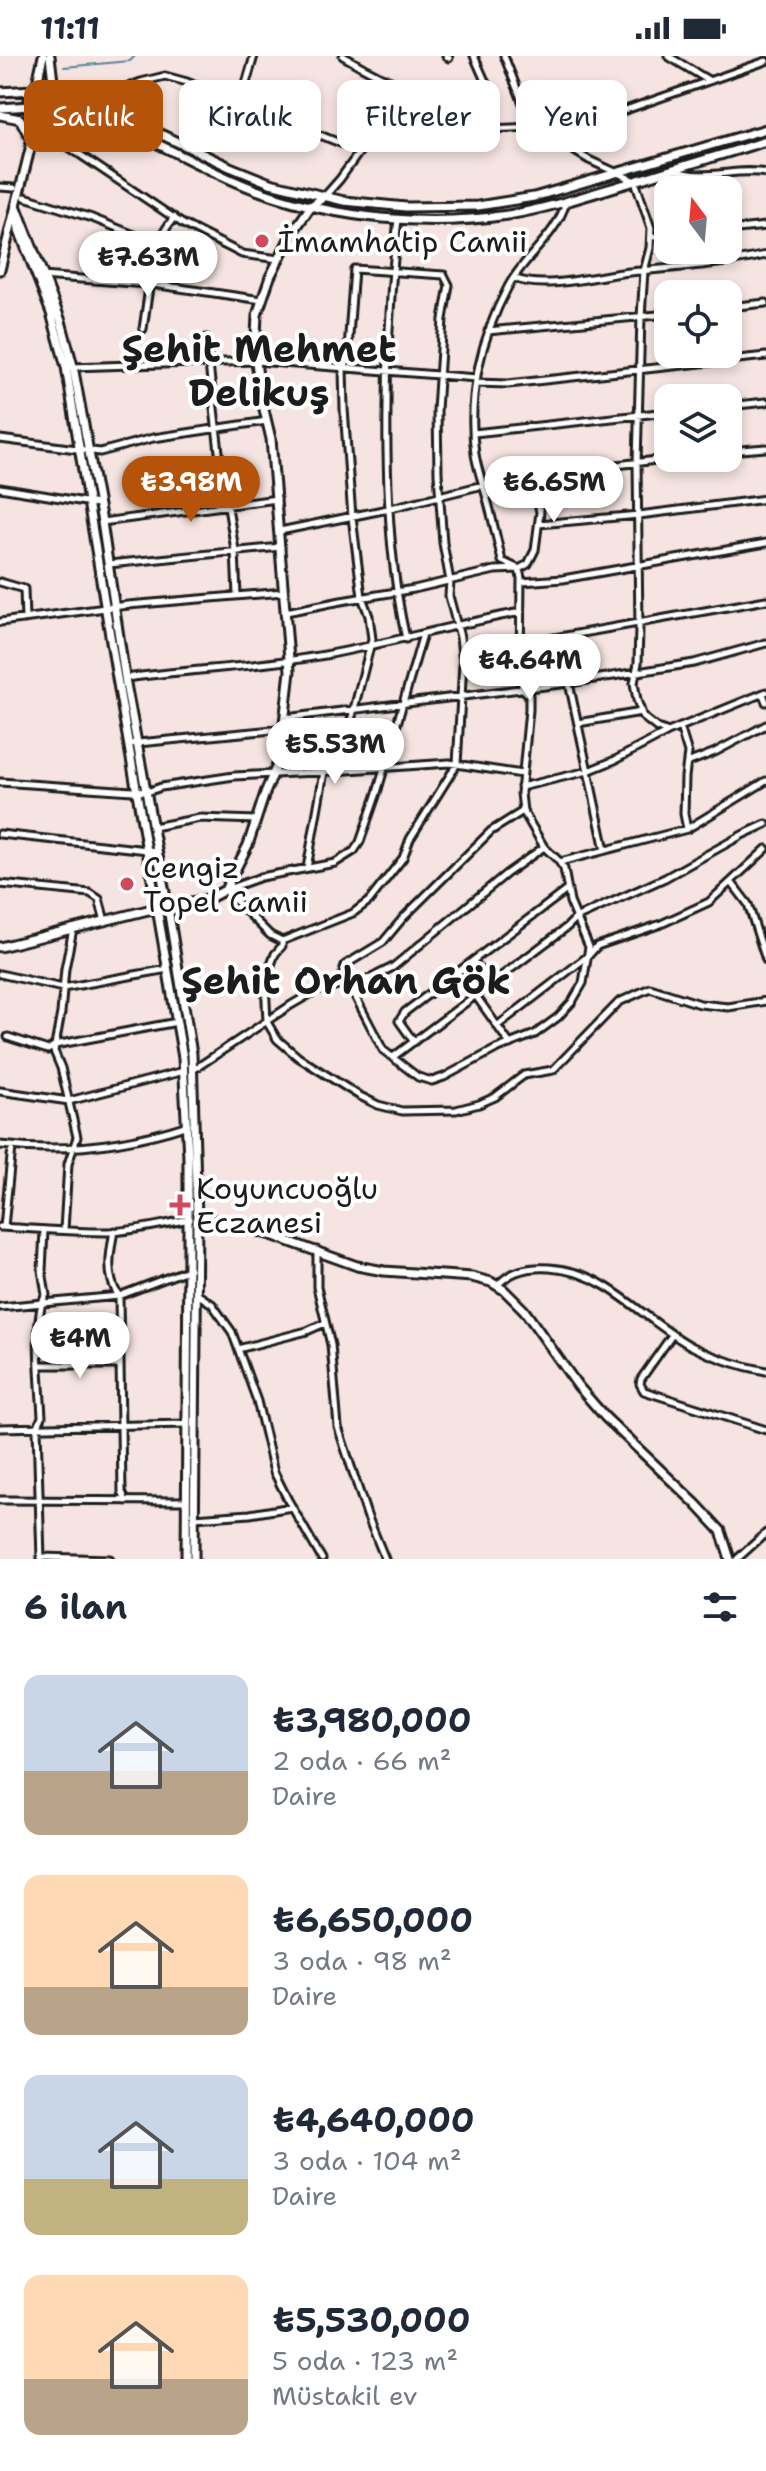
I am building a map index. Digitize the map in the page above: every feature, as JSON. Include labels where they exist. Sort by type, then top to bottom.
[{"type":"main road","points":[[36,80],[43,56]]},
{"type":"main road","points":[[50,56],[53,80]]},
{"type":"main road","points":[[0,92],[24,90]]},
{"type":"main road","points":[[0,108],[24,108]]},
{"type":"main road","points":[[0,115],[20,119],[24,123]]},
{"type":"main road","points":[[163,135],[255,177],[324,197],[360,204],[406,207],[478,206],[534,197],[766,129]]},
{"type":"main road","points":[[163,149],[227,179],[311,206],[353,215],[398,219],[483,218],[566,201],[766,141]]},
{"type":"main road","points":[[0,269],[29,152]]},
{"type":"main road","points":[[0,947],[157,908],[208,899],[225,890],[248,845],[280,758],[289,660],[271,439],[256,361],[257,315],[270,277],[291,235],[311,206],[324,197]]},
{"type":"main road","points":[[16,205],[40,276],[61,321],[110,608],[128,744],[188,1071],[192,1268],[190,1502],[186,1559]]},
{"type":"main road","points":[[93,504],[102,522],[110,608]]},
{"type":"main road","points":[[121,678],[138,744],[167,906],[192,1054],[188,1071]]},
{"type":"main road","points":[[192,1218],[220,1221],[258,1231],[357,1266],[384,1271],[472,1277],[497,1286],[517,1301],[578,1386],[605,1417],[721,1531],[730,1559]]},
{"type":"main road","points":[[191,1424],[196,1294],[192,1268]]},
{"type":"main road","points":[[190,1502],[194,1518],[194,1559]]},
{"type":"street","points":[[247,80],[254,56]]},
{"type":"street","points":[[343,56],[388,80]]},
{"type":"street","points":[[474,56],[485,80]]},
{"type":"street","points":[[504,56],[516,86]]},
{"type":"street","points":[[668,56],[710,81]]},
{"type":"street","points":[[627,110],[766,61]]},
{"type":"street","points":[[151,80],[165,76],[180,80]]},
{"type":"street","points":[[76,152],[174,217],[242,254],[279,259]]},
{"type":"street","points":[[324,197],[359,152]]},
{"type":"street","points":[[575,152],[635,181],[651,228],[641,317],[637,463],[639,623],[634,683],[643,717],[668,732]]},
{"type":"street","points":[[674,169],[685,174],[702,175],[743,171],[766,173]]},
{"type":"street","points":[[0,187],[14,188]]},
{"type":"street","points":[[25,197],[92,218],[157,244]]},
{"type":"street","points":[[519,569],[502,561],[475,455],[476,381],[488,331],[514,278],[552,233],[566,201]]},
{"type":"street","points":[[143,329],[157,244],[174,217]]},
{"type":"street","points":[[398,219],[386,371],[388,509],[395,592],[406,639]]},
{"type":"street","points":[[742,229],[766,226]]},
{"type":"street","points":[[514,278],[524,282],[550,282],[766,255]]},
{"type":"street","points":[[338,771],[372,639],[369,616],[362,597],[352,517],[343,369],[347,362],[354,269],[444,275],[449,285],[443,319],[437,410],[443,543],[450,581],[449,596],[463,663],[457,764],[421,821],[403,858],[369,901],[353,913],[282,941],[270,935],[225,890],[261,877],[335,863],[354,851],[360,842],[384,767],[423,634]]},
{"type":"street","points":[[40,276],[149,284],[262,300]]},
{"type":"street","points":[[742,306],[766,303]]},
{"type":"street","points":[[488,331],[654,316]]},
{"type":"street","points":[[206,338],[235,550],[237,596]]},
{"type":"street","points":[[69,367],[256,361],[440,375],[508,384],[766,356]]},
{"type":"street","points":[[742,405],[766,402]]},
{"type":"street","points":[[474,433],[654,413]]},
{"type":"street","points":[[0,439],[100,452],[153,438],[267,421]]},
{"type":"street","points":[[742,450],[766,448]]},
{"type":"street","points":[[280,531],[520,477],[654,461]]},
{"type":"street","points":[[286,612],[495,570],[519,569],[528,564],[535,550],[540,512],[536,496],[520,477]]},
{"type":"street","points":[[0,488],[93,504]]},
{"type":"street","points":[[102,522],[277,499]]},
{"type":"street","points":[[539,524],[766,499]]},
{"type":"street","points":[[522,582],[563,579],[766,543]]},
{"type":"street","points":[[108,564],[281,547]]},
{"type":"street","points":[[519,569],[522,582],[522,688],[529,695],[521,787],[523,811],[544,847],[564,869],[576,918],[589,947],[583,983],[558,1017],[535,1034],[432,1081],[418,1077],[383,1050],[343,973],[345,965],[383,942],[403,918],[491,831],[523,811]]},
{"type":"street","points":[[0,582],[24,589],[25,619]]},
{"type":"street","points":[[0,622],[284,592]]},
{"type":"street","points":[[521,644],[766,600]]},
{"type":"street","points":[[121,678],[289,660],[406,639],[522,612]]},
{"type":"street","points":[[285,718],[569,683],[694,663],[766,643]]},
{"type":"street","points":[[569,683],[605,850]]},
{"type":"street","points":[[521,787],[588,771],[668,732],[765,693],[766,702]]},
{"type":"street","points":[[578,723],[641,712]]},
{"type":"street","points":[[687,763],[766,725]]},
{"type":"street","points":[[680,727],[688,753],[684,814],[687,829]]},
{"type":"street","points":[[128,744],[283,729]]},
{"type":"street","points":[[0,782],[147,792],[234,776],[384,767],[457,764],[522,774]]},
{"type":"street","points":[[307,868],[324,772]]},
{"type":"street","points":[[560,862],[687,829],[766,781]]},
{"type":"street","points":[[760,785],[766,792]]},
{"type":"street","points":[[153,827],[200,818],[256,820]]},
{"type":"street","points":[[393,1057],[576,918],[665,878],[766,824]]},
{"type":"street","points":[[0,834],[157,851]]},
{"type":"street","points":[[0,1091],[69,1101],[188,1071],[317,990],[371,978],[393,967],[506,874],[544,847]]},
{"type":"street","points":[[497,1026],[597,946],[692,912],[709,902],[766,849]]},
{"type":"street","points":[[732,883],[748,904],[766,960]]},
{"type":"street","points":[[0,884],[90,893],[99,899],[105,921]]},
{"type":"street","points":[[414,1042],[399,1021],[405,1012],[568,889]]},
{"type":"street","points":[[64,1230],[68,1164],[77,1137],[54,1051],[73,929]]},
{"type":"street","points":[[282,941],[265,981],[267,1022],[277,1039],[298,1057],[358,1095],[378,1105],[402,1111],[456,1110],[479,1104],[495,1097],[524,1075],[553,1070],[619,1002],[650,988],[700,1004],[728,1007],[766,1001]]},
{"type":"street","points":[[473,961],[490,985]]},
{"type":"street","points":[[0,974],[63,988],[168,969]]},
{"type":"street","points":[[476,996],[510,1045]]},
{"type":"street","points":[[8,1037],[48,1050],[55,1045],[177,1022]]},
{"type":"street","points":[[0,1145],[73,1149],[120,1142],[190,1124]]},
{"type":"street","points":[[12,1147],[2,1227],[44,1231],[114,1231],[159,1226],[192,1218]]},
{"type":"street","points":[[44,1231],[42,1270],[46,1295],[41,1301],[39,1330],[42,1417],[37,1428],[41,1558],[110,1559]]},
{"type":"street","points":[[114,1231],[110,1275],[119,1296],[122,1492],[126,1501]]},
{"type":"street","points":[[317,1250],[317,1287],[331,1345],[338,1427],[385,1559]]},
{"type":"street","points":[[497,1286],[517,1272],[535,1267],[554,1268],[600,1283],[672,1335],[713,1356],[766,1371]]},
{"type":"street","points":[[0,1307],[119,1296],[192,1268]]},
{"type":"street","points":[[196,1294],[212,1304],[232,1332],[257,1401],[274,1472],[322,1559]]},
{"type":"street","points":[[238,1349],[307,1331],[325,1323]]},
{"type":"street","points":[[672,1335],[641,1379],[642,1389],[766,1430]]},
{"type":"street","points":[[40,1365],[119,1365]]},
{"type":"street","points":[[0,1428],[191,1424]]},
{"type":"street","points":[[0,1500],[190,1502]]},
{"type":"street","points":[[194,1518],[292,1507]]},
{"type":"street","points":[[737,1559],[766,1533]]},
{"type":"waterway","points":[[64,67],[130,61],[135,56]]},
{"type":"place","name":"İmamhatip Camii","points":[[262,241]]},
{"type":"place","name":"Cengiz Topel Camii","points":[[127,884]]},
{"type":"place","name":"Koyuncuoğlu Eczanesi","points":[[180,1205]]},
{"type":"district","name":"Şehit Mehmet Delikuş","points":[[259,370]]},
{"type":"district","name":"Şehit Orhan Gök","points":[[346,980]]}]
